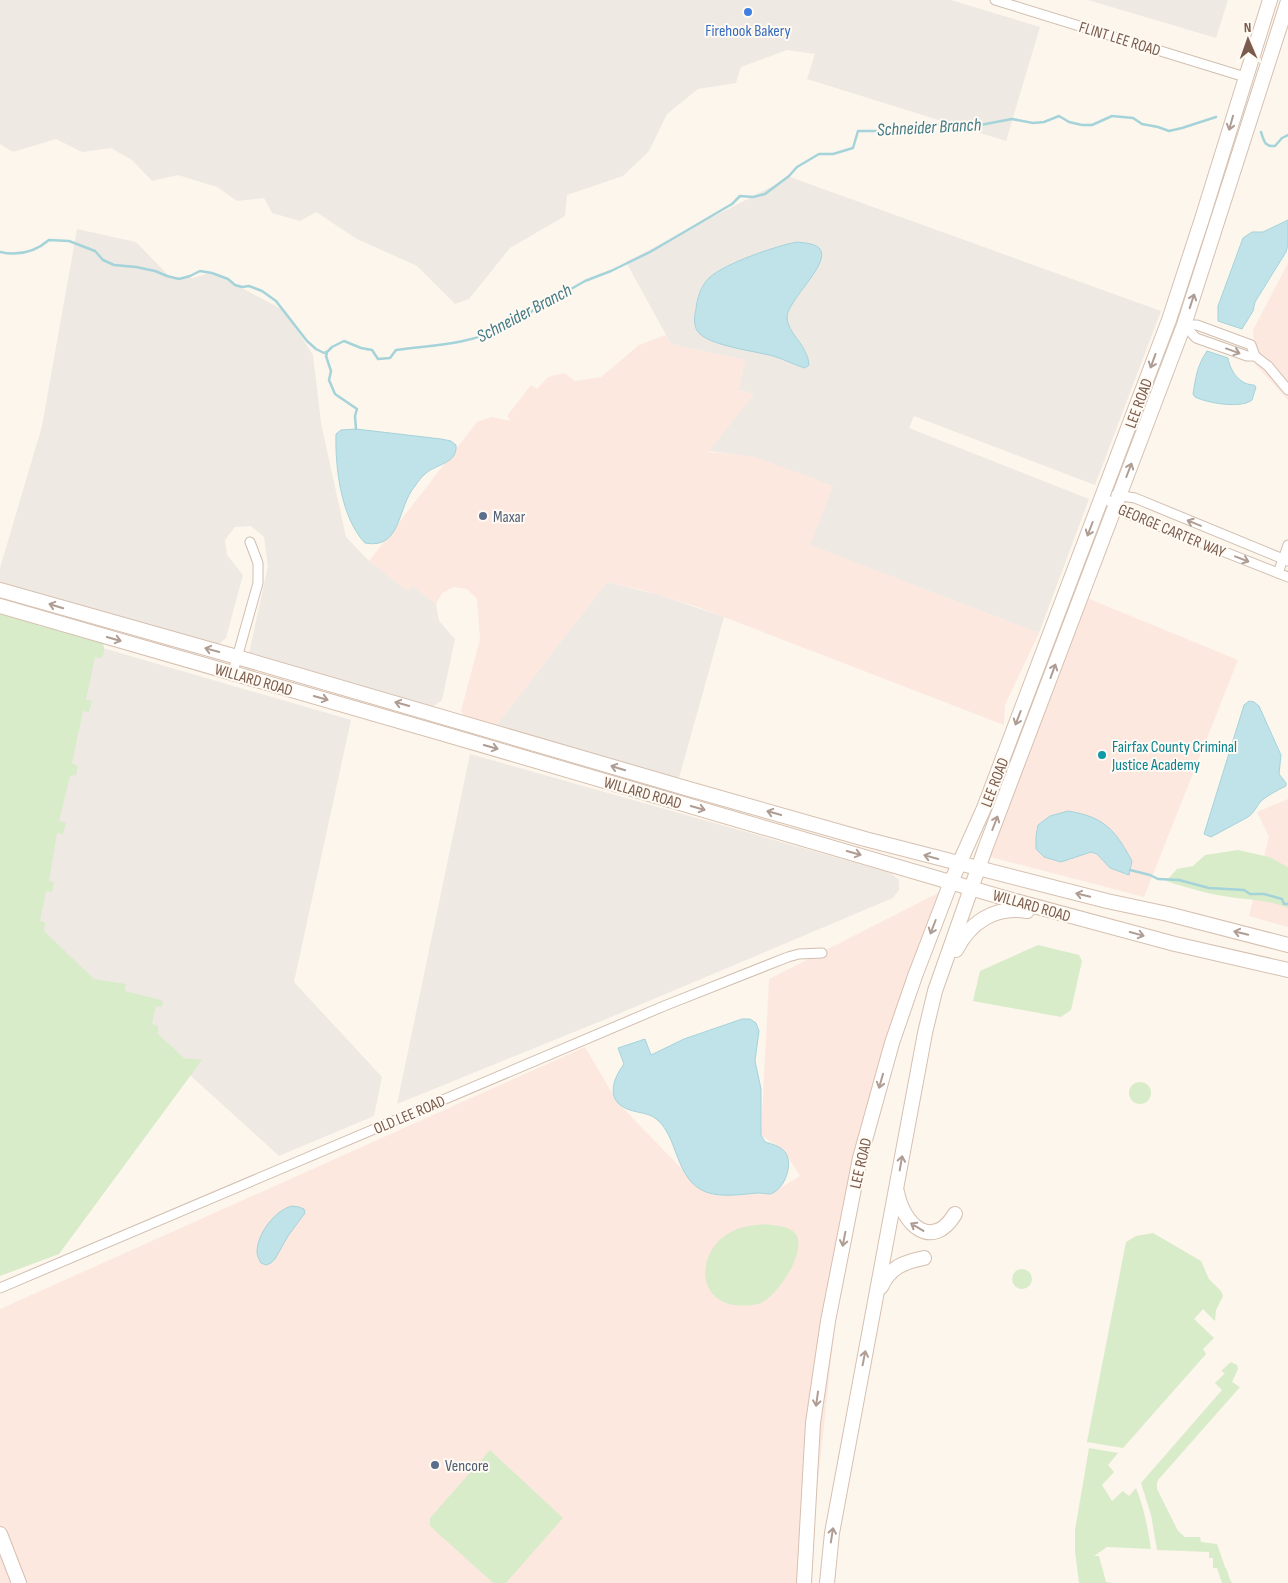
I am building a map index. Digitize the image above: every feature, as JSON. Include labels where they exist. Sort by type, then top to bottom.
[{"type":"street","name":"FLINT LEE ROAD","points":[[995,0],[1245,77]]},
{"type":"street","name":"LEE ROAD","points":[[804,1583],[814,1423],[828,1321],[860,1158],[879,1087],[901,1014],[958,864],[984,808],[1172,311],[1270,0]]},
{"type":"street","name":"LEE ROAD","points":[[827,1583],[832,1533],[931,1006],[978,868],[1184,325],[1288,0]]},
{"type":"street","points":[[1184,325],[1196,338],[1247,356],[1254,356],[1268,366],[1288,390]]},
{"type":"street","name":"GEORGE CARTER WAY","points":[[1103,497],[1118,501],[1135,498],[1286,560]]},
{"type":"street","name":"GEORGE CARTER WAY","points":[[1118,501],[1128,514],[1288,577]]},
{"type":"street","points":[[232,672],[258,583],[258,563],[250,542]]},
{"type":"street","points":[[1278,573],[1286,560],[1288,545]]},
{"type":"street","name":"WILLARD ROAD","points":[[0,590],[237,657],[704,794],[958,864],[1288,945]]},
{"type":"street","name":"WILLARD ROAD","points":[[0,606],[1078,918],[1174,944],[1288,970]]},
{"type":"street","points":[[931,1006],[958,945],[971,928],[985,917],[1012,909],[1078,918]]},
{"type":"street","name":"OLD LEE ROAD","points":[[0,1288],[664,1006],[799,954],[822,953]]},
{"type":"street","points":[[896,1187],[902,1210],[910,1222],[919,1229],[931,1233],[936,1232],[946,1226],[954,1214]]},
{"type":"street","points":[[876,1299],[884,1280],[896,1267],[924,1258]]},
{"type":"street","points":[[0,1534],[19,1583]]},
{"type":"shaded area","points":[[0,0],[951,0],[1040,27],[1006,141],[807,79],[815,54],[787,50],[741,67],[736,83],[698,89],[667,114],[649,151],[623,176],[567,195],[565,216],[510,248],[469,299],[455,304],[417,266],[357,239],[316,212],[300,221],[272,213],[264,198],[237,201],[217,187],[178,175],[152,181],[132,160],[111,148],[82,152],[56,139],[13,152],[0,144]]},
{"type":"shaded area","points":[[1088,0],[1228,0],[1216,38]]},
{"type":"shaded area","points":[[790,177],[1161,311],[1095,485],[914,416],[909,428],[1089,499],[1039,633],[810,545],[833,486],[755,457],[709,451],[754,394],[738,390],[745,360],[671,344],[626,262]],"holes":[[[797,242],[804,288],[791,304],[787,318],[788,324],[807,353],[798,366],[770,355],[732,346],[772,248]]]},
{"type":"shaded area","points":[[77,229],[136,242],[170,277],[193,278],[212,272],[285,311],[313,355],[321,423],[346,537],[369,561],[408,591],[413,586],[436,604],[439,621],[455,639],[442,700],[431,708],[249,653],[268,566],[264,537],[251,526],[235,527],[225,540],[227,555],[243,575],[226,638],[219,644],[0,583],[0,568],[42,426]]},
{"type":"shaded area","points":[[1288,263],[1288,400],[1255,364],[1253,330]]},
{"type":"shaded area","points":[[666,335],[671,344],[745,360],[738,390],[754,394],[709,452],[755,456],[833,486],[811,545],[1039,633],[1005,705],[1004,725],[695,606],[607,582],[495,727],[467,719],[461,711],[480,639],[477,599],[467,589],[454,587],[442,593],[436,604],[413,586],[408,591],[369,561],[477,422],[491,417],[511,421],[507,416],[531,385],[537,389],[548,377],[564,373],[575,381],[601,377],[639,345]]},
{"type":"shaded area","points":[[607,582],[659,595],[724,617],[679,778],[495,727]]},
{"type":"shaded area","points":[[1087,598],[1238,660],[1144,897],[983,855]]},
{"type":"shaded area","points":[[89,644],[351,720],[294,982],[382,1077],[374,1116],[279,1156],[28,928]]},
{"type":"shaded area","points":[[470,754],[891,873],[899,880],[899,890],[893,898],[611,1017],[397,1104]]},
{"type":"shaded area","points":[[1288,799],[1288,927],[1249,916],[1269,837],[1257,812]]},
{"type":"shaded area","points":[[940,892],[844,1240],[807,1583],[0,1583],[0,1309],[585,1047],[618,1103],[684,1171],[692,1183],[707,1192],[771,1194],[800,1176],[784,1151],[761,1135],[769,979]]},
{"type":"green space","points":[[0,610],[34,621],[37,625],[66,633],[76,632],[101,640],[104,647],[102,658],[95,657],[86,700],[92,701],[89,712],[83,711],[72,763],[78,766],[76,775],[70,776],[59,821],[66,823],[63,834],[57,833],[49,881],[54,882],[52,892],[46,891],[40,921],[45,922],[44,931],[94,979],[126,984],[125,991],[161,1000],[163,1003],[162,1007],[156,1006],[152,1024],[158,1026],[158,1034],[184,1058],[202,1060],[59,1254],[0,1276]]},
{"type":"green space","points":[[1238,850],[1269,857],[1288,867],[1288,908],[1267,902],[1206,892],[1166,881],[1177,869],[1193,866],[1205,855]]},
{"type":"green space","points":[[1038,945],[1079,955],[1082,961],[1071,1010],[1061,1017],[973,1001],[980,971]]},
{"type":"green space","points":[[1140,1082],[1148,1085],[1151,1093],[1148,1101],[1140,1104],[1132,1101],[1129,1093],[1132,1085]]},
{"type":"green space","points":[[766,1224],[785,1227],[795,1233],[798,1241],[798,1250],[789,1272],[775,1292],[761,1303],[740,1306],[721,1301],[712,1293],[707,1284],[705,1273],[707,1261],[712,1250],[719,1241],[733,1231],[747,1226]]},
{"type":"green space","points":[[1153,1233],[1201,1261],[1209,1279],[1221,1291],[1223,1296],[1216,1310],[1215,1321],[1203,1309],[1194,1319],[1214,1338],[1203,1349],[1206,1354],[1123,1448],[1087,1442],[1126,1242],[1136,1236]]},
{"type":"green space","points":[[1022,1269],[1029,1272],[1032,1279],[1029,1286],[1022,1289],[1015,1286],[1012,1279],[1015,1272]]},
{"type":"green space","points":[[1231,1362],[1237,1365],[1238,1369],[1232,1382],[1240,1387],[1157,1483],[1157,1489],[1178,1531],[1185,1537],[1200,1537],[1201,1542],[1217,1544],[1232,1583],[1222,1583],[1217,1568],[1213,1568],[1213,1558],[1209,1558],[1209,1552],[1157,1550],[1151,1515],[1141,1483],[1222,1390],[1215,1383],[1225,1373],[1221,1371]]},
{"type":"green space","points":[[1089,1448],[1118,1453],[1108,1465],[1114,1472],[1102,1485],[1112,1501],[1123,1491],[1129,1496],[1136,1488],[1149,1533],[1151,1549],[1107,1547],[1094,1556],[1099,1556],[1106,1582],[1113,1583],[1079,1583],[1075,1551],[1075,1530]]},
{"type":"green space","points":[[490,1450],[563,1518],[506,1583],[493,1583],[430,1526],[430,1518]]},
{"type":"water","points":[[1288,220],[1288,245],[1286,252],[1255,302],[1253,311],[1242,329],[1218,321],[1218,306],[1243,238],[1252,232],[1263,232]]},
{"type":"water","points":[[797,242],[814,245],[819,248],[822,254],[815,271],[789,309],[787,317],[790,328],[805,351],[809,365],[805,368],[773,356],[724,345],[706,338],[698,332],[695,326],[697,301],[700,292],[709,278],[738,261],[764,251]]},
{"type":"water","points":[[1207,351],[1228,358],[1236,376],[1244,383],[1256,387],[1252,400],[1247,403],[1232,405],[1215,403],[1195,397],[1193,394],[1197,371]]},
{"type":"water","points":[[356,429],[441,439],[451,441],[456,445],[456,451],[450,460],[429,471],[421,478],[409,495],[392,534],[386,540],[377,543],[365,543],[350,520],[338,476],[336,434],[341,430]]},
{"type":"water","points":[[1249,701],[1259,706],[1281,755],[1279,774],[1286,783],[1286,786],[1261,801],[1248,817],[1211,837],[1204,834],[1244,705]]},
{"type":"water","points":[[1068,811],[1100,821],[1114,833],[1132,861],[1129,875],[1110,868],[1097,854],[1091,852],[1061,862],[1044,857],[1036,849],[1038,825],[1050,816]]},
{"type":"water","points":[[742,1019],[750,1019],[756,1023],[759,1031],[755,1061],[761,1089],[761,1135],[765,1142],[773,1144],[785,1152],[788,1157],[788,1169],[784,1182],[770,1194],[712,1194],[696,1186],[688,1178],[669,1135],[655,1118],[630,1110],[617,1102],[613,1090],[614,1083],[624,1064],[618,1048],[645,1039],[651,1055],[684,1039]]},
{"type":"water","points":[[292,1206],[304,1209],[305,1213],[288,1236],[275,1259],[266,1265],[261,1263],[257,1252],[260,1238],[268,1224],[279,1212]]},
{"type":"waterway","name":"Schneider Branch","points":[[0,252],[20,253],[38,248],[49,240],[69,241],[95,251],[103,260],[114,265],[155,271],[179,279],[200,271],[212,273],[228,279],[235,285],[249,286],[262,291],[276,301],[307,341],[324,353],[344,341],[372,350],[378,359],[390,358],[396,350],[464,341],[503,327],[507,319],[512,315],[531,312],[542,303],[585,281],[650,252],[732,204],[740,196],[753,197],[765,194],[789,176],[797,167],[819,154],[833,154],[853,148],[858,131],[902,131],[915,126],[931,124],[975,126],[1012,119],[1033,123],[1044,122],[1059,116],[1069,122],[1082,125],[1092,125],[1112,116],[1133,118],[1142,124],[1169,131],[1216,117]]},
{"type":"waterway","points":[[1261,132],[1265,142],[1271,146],[1275,146],[1282,138],[1288,135]]},
{"type":"waterway","points":[[327,353],[326,356],[331,371],[329,380],[335,394],[357,409],[355,416],[356,429]]},
{"type":"waterway","points":[[1130,870],[1158,879],[1179,880],[1209,888],[1244,890],[1250,894],[1264,894],[1282,899],[1284,904],[1288,904]]},
{"type":"place","name":"Firehook Bakery","points":[[748,12]]},
{"type":"place","name":"Maxar","points":[[483,516]]},
{"type":"place","name":"Fairfax County Criminal Justice Academy","points":[[1102,755]]},
{"type":"place","name":"Vencore","points":[[435,1465]]}]
